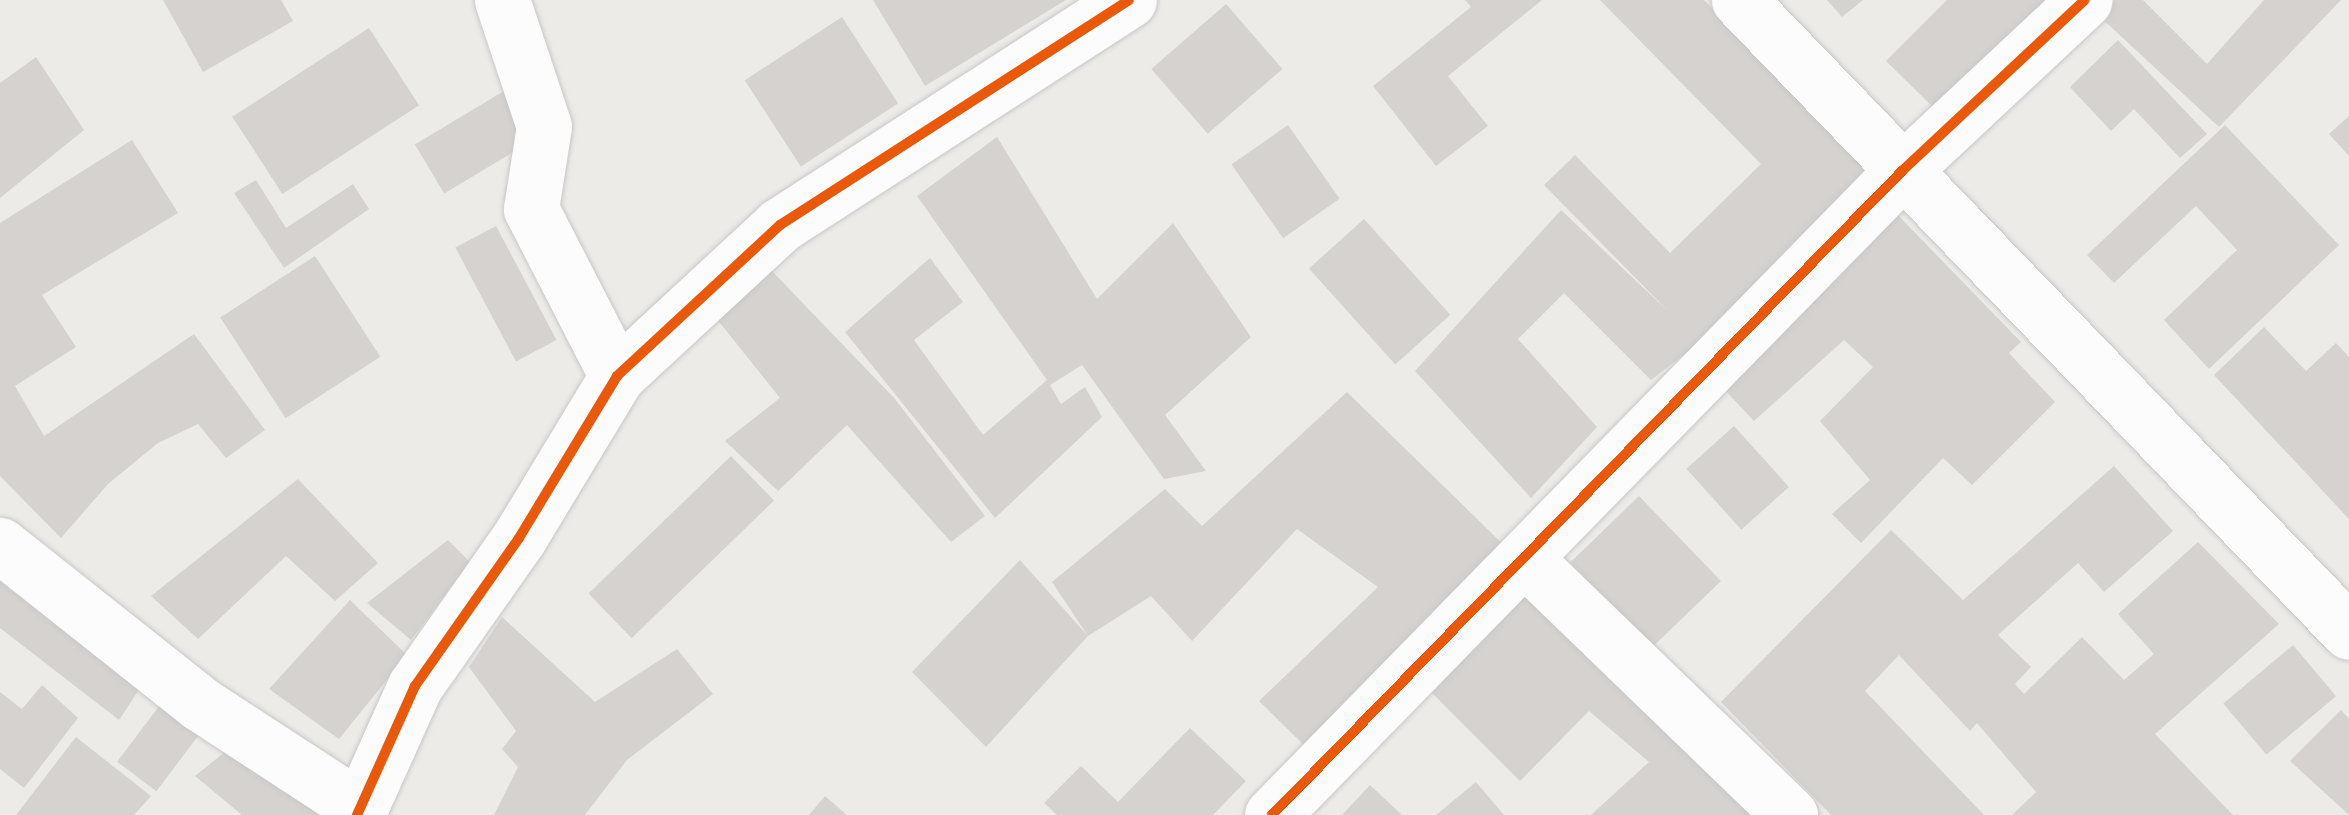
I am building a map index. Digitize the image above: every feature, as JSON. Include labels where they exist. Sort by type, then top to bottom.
[{"type":"street","points":[[502,0],[544,126],[531,209],[617,376]]},
{"type":"street","points":[[0,545],[200,703],[358,812],[415,686],[519,538],[617,376],[780,226],[1130,0]]},
{"type":"street","points":[[1738,0],[2349,632]]},
{"type":"street","points":[[1272,815],[1902,172],[2085,0]]},
{"type":"street","points":[[1524,558],[1790,815]]},
{"type":"building","points":[[163,0],[281,0],[293,21],[203,72]]},
{"type":"building","points":[[873,0],[1066,0],[925,86]]},
{"type":"building","points":[[1465,0],[1542,0],[1448,76],[1488,126],[1436,166],[1373,86],[1471,7]]},
{"type":"building","points":[[1600,0],[1704,0],[1873,172],[1699,343],[1651,380],[1564,293],[1518,339],[1597,427],[1531,498],[1415,371],[1561,210],[1669,312],[1544,185],[1575,155],[1670,253],[1761,164]]},
{"type":"building","points":[[1827,0],[1863,0],[1842,17]]},
{"type":"building","points":[[1947,0],[2047,0],[1935,109],[1886,61]]},
{"type":"building","points":[[2115,0],[2143,0],[2207,64],[2264,0],[2341,0],[2219,127],[2098,15]]},
{"type":"building","points":[[1226,4],[1282,69],[1208,134],[1151,69]]},
{"type":"building","points":[[842,17],[898,103],[801,167],[745,80]]},
{"type":"building","points":[[369,28],[419,105],[282,194],[232,117]]},
{"type":"building","points":[[2118,40],[2207,134],[2180,158],[2134,109],[2111,131],[2070,87]]},
{"type":"building","points":[[36,57],[84,130],[0,198],[0,83]]},
{"type":"building","points":[[504,91],[533,140],[444,193],[415,145]]},
{"type":"building","points":[[2349,116],[2349,156],[2329,134]]},
{"type":"building","points":[[1288,125],[1340,199],[1283,238],[1231,165]]},
{"type":"building","points":[[2225,125],[2339,245],[2209,369],[2164,320],[2237,250],[2196,206],[2114,283],[2087,255]]},
{"type":"building","points":[[997,137],[1097,299],[1173,223],[1251,337],[1165,415],[1206,471],[1164,479],[1082,365],[1050,385],[1061,404],[1085,387],[1102,417],[995,518],[845,332],[930,258],[963,302],[914,340],[983,435],[1047,380],[917,196]]},
{"type":"building","points":[[132,140],[178,213],[42,295],[76,347],[15,386],[44,436],[194,334],[265,430],[226,458],[198,424],[158,443],[108,484],[61,538],[0,476],[0,223]]},
{"type":"building","points":[[256,180],[286,228],[353,184],[369,209],[284,268],[234,193]]},
{"type":"building","points":[[1895,212],[2021,342],[2009,353],[2055,402],[1972,485],[1943,458],[1861,543],[1832,514],[1870,480],[1820,421],[1873,367],[1844,340],[1754,421],[1720,385]]},
{"type":"building","points":[[1364,219],[1450,315],[1395,364],[1309,269]]},
{"type":"building","points":[[496,226],[557,340],[516,361],[455,248]]},
{"type":"building","points":[[315,256],[380,357],[286,418],[220,318]]},
{"type":"building","points":[[771,270],[895,399],[985,516],[951,542],[847,425],[778,491],[725,441],[780,398],[716,318]]},
{"type":"building","points":[[2264,327],[2306,371],[2336,343],[2349,357],[2349,519],[2214,375]]},
{"type":"building","points":[[1347,392],[1513,554],[1312,753],[1259,701],[1378,587],[1297,529],[1192,641],[1151,596],[1088,636],[1052,582],[1165,489],[1202,526]]},
{"type":"building","points":[[1734,426],[1789,487],[1741,530],[1686,469]]},
{"type":"building","points":[[731,456],[774,501],[632,638],[589,594]]},
{"type":"building","points":[[2114,466],[2173,531],[2104,592],[2078,563],[1998,635],[2031,667],[2015,684],[2024,694],[2082,637],[2124,680],[2154,654],[2118,614],[2198,542],[2279,624],[2155,734],[2233,815],[2012,815],[2036,792],[1977,723],[1970,731],[1899,655],[1865,691],[1984,815],[1831,815],[1721,702],[1891,530],[1963,600]]},
{"type":"building","points":[[298,479],[378,563],[335,601],[286,556],[198,639],[151,596]]},
{"type":"building","points":[[1639,496],[1721,581],[1652,648],[1570,563]]},
{"type":"building","points":[[448,540],[470,562],[411,640],[367,603]]},
{"type":"building","points":[[1020,560],[1088,636],[986,747],[912,672]]},
{"type":"building","points":[[0,572],[142,685],[119,720],[0,628]]},
{"type":"building","points":[[1533,584],[1769,815],[1591,815],[1649,762],[1589,711],[1520,781],[1432,693]]},
{"type":"building","points":[[350,600],[407,655],[339,739],[269,689]]},
{"type":"building","points":[[502,617],[595,702],[677,649],[713,694],[627,760],[585,815],[494,815],[518,767],[502,749],[516,731],[469,667]]},
{"type":"building","points":[[2293,645],[2336,696],[2266,755],[2223,703]]},
{"type":"building","points":[[42,685],[78,718],[24,788],[0,769],[0,692],[22,709]]},
{"type":"building","points":[[169,693],[208,722],[156,791],[117,762]]},
{"type":"building","points":[[2341,710],[2349,719],[2349,815],[2290,761]]},
{"type":"building","points":[[1190,728],[1246,781],[1213,815],[1057,815],[1044,803],[1081,766],[1118,802]]},
{"type":"building","points":[[76,737],[151,796],[134,815],[16,815]]},
{"type":"building","points":[[231,747],[341,815],[242,815],[195,776]]},
{"type":"building","points":[[1476,782],[1504,815],[1436,815]]},
{"type":"building","points":[[1370,785],[1402,815],[1342,815]]},
{"type":"building","points":[[825,796],[847,815],[809,815]]},
{"type":"cycle path","points":[[357,815],[415,686],[519,538],[617,376],[780,225],[1129,0]]},
{"type":"cycle path","points":[[1272,815],[1902,171],[2085,0]]}]
